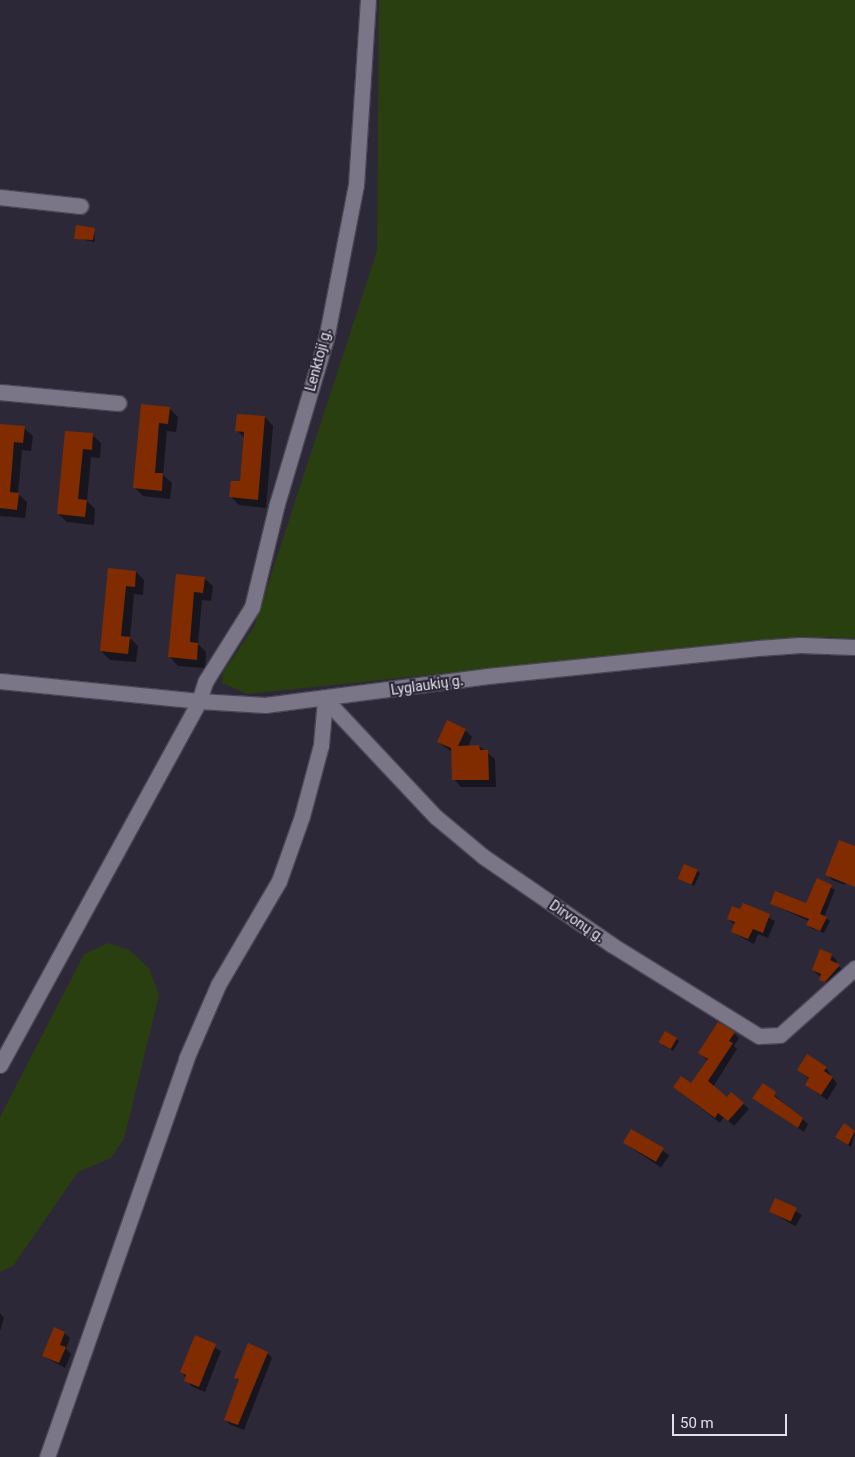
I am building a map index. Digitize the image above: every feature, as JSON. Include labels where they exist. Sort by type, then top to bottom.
[{"type":"street","name":"Lenktoji g.","points":[[0,1065],[199,701],[205,682],[252,607],[277,504],[326,339],[356,185],[368,0]]},
{"type":"street","points":[[0,197],[80,206]]},
{"type":"street","points":[[0,392],[118,403]]},
{"type":"street","name":"Lyglaukių g.","points":[[0,681],[199,701],[265,705],[325,699],[488,676],[758,648],[800,645],[855,647]]},
{"type":"street","points":[[47,1457],[186,1059],[218,985],[279,881],[302,816],[321,745],[325,699]]},
{"type":"street","name":"Dirvonų g.","points":[[325,699],[436,817],[484,857],[612,945],[759,1036],[780,1035],[855,968]]},
{"type":"green space","points":[[379,0],[855,0],[855,638],[803,637],[727,644],[247,694],[222,683],[223,672],[254,627],[377,251]]},
{"type":"green space","points":[[108,943],[129,950],[149,968],[159,995],[124,1139],[111,1158],[78,1172],[13,1266],[0,1272],[0,1117],[84,954]]},
{"type":"building","points":[[76,225],[95,228],[93,240],[74,239]]},
{"type":"building","points":[[141,404],[170,407],[168,424],[159,423],[155,473],[163,473],[162,491],[133,488]]},
{"type":"building","points":[[237,414],[265,416],[258,500],[229,497],[231,481],[240,481],[244,432],[235,431]]},
{"type":"building","points":[[0,424],[25,426],[23,443],[14,442],[10,492],[19,493],[17,510],[0,508]]},
{"type":"building","points":[[65,431],[93,433],[92,450],[83,449],[78,499],[87,500],[85,517],[57,514]]},
{"type":"building","points":[[108,568],[136,571],[135,587],[126,586],[121,636],[130,637],[128,654],[100,651]]},
{"type":"building","points":[[176,574],[205,577],[203,593],[194,592],[190,642],[198,643],[197,660],[168,657]]},
{"type":"building","points":[[447,720],[466,729],[458,746],[479,745],[480,750],[488,750],[489,780],[452,780],[451,748],[437,742]]},
{"type":"building","points":[[839,840],[855,846],[855,887],[825,875]]},
{"type":"building","points":[[684,864],[698,870],[692,885],[678,879]]},
{"type":"building","points":[[817,878],[832,885],[820,914],[827,917],[820,931],[806,925],[809,919],[770,904],[775,891],[806,903]]},
{"type":"building","points":[[743,903],[770,914],[763,933],[753,929],[748,939],[731,932],[735,922],[727,919],[732,906],[740,909]]},
{"type":"building","points":[[820,949],[832,954],[830,960],[840,965],[825,982],[819,980],[821,974],[812,970]]},
{"type":"building","points":[[718,1022],[735,1032],[729,1041],[733,1043],[708,1081],[727,1097],[731,1092],[744,1103],[728,1121],[718,1113],[715,1118],[673,1087],[681,1076],[691,1083],[708,1059],[698,1053]]},
{"type":"building","points":[[665,1031],[677,1038],[671,1049],[658,1042]]},
{"type":"building","points":[[807,1054],[827,1067],[824,1071],[833,1077],[821,1095],[805,1085],[809,1078],[797,1070]]},
{"type":"building","points":[[763,1083],[776,1092],[774,1096],[803,1118],[798,1128],[752,1098]]},
{"type":"building","points":[[844,1123],[855,1131],[848,1145],[835,1137]]},
{"type":"building","points":[[631,1129],[664,1148],[656,1162],[623,1143]]},
{"type":"building","points":[[775,1198],[797,1208],[791,1221],[769,1212]]},
{"type":"building","points":[[54,1327],[65,1332],[60,1345],[66,1347],[59,1363],[42,1356]]},
{"type":"building","points":[[195,1335],[216,1344],[199,1387],[184,1381],[186,1375],[180,1372]]},
{"type":"building","points":[[248,1343],[268,1352],[238,1425],[224,1420],[239,1379],[234,1378]]}]
